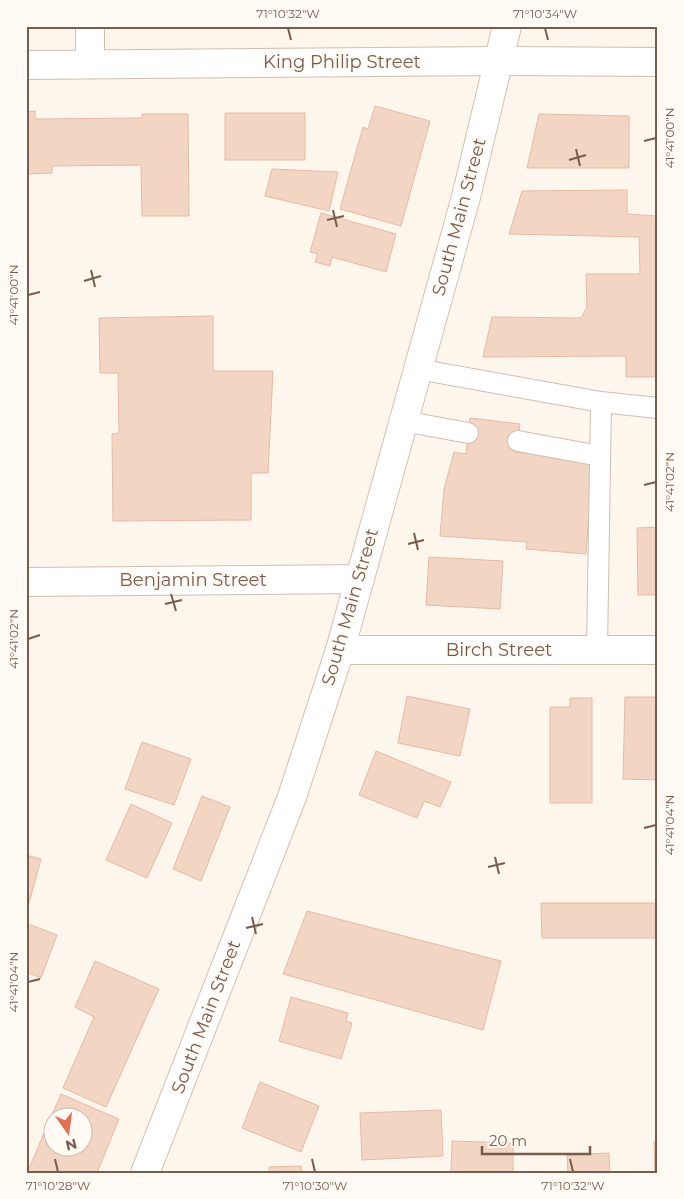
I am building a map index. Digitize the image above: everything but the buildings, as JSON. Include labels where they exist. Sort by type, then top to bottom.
[{"type":"street","points":[[90,26],[90,64]]},
{"type":"street","name":"South Main Street","points":[[145,1173],[292,796],[340,650],[466,197],[507,26]]},
{"type":"street","name":"King Philip Street","points":[[26,65],[498,61],[658,62]]},
{"type":"street","name":"Benjamin Street","points":[[26,582],[360,579]]},
{"type":"street","name":"Birch Street","points":[[340,650],[658,650]]},
{"type":"lane","points":[[417,369],[601,402],[658,408]]},
{"type":"lane","points":[[597,650],[601,402]]},
{"type":"lane","points":[[403,421],[468,433]]},
{"type":"lane","points":[[518,441],[600,456]]}]
